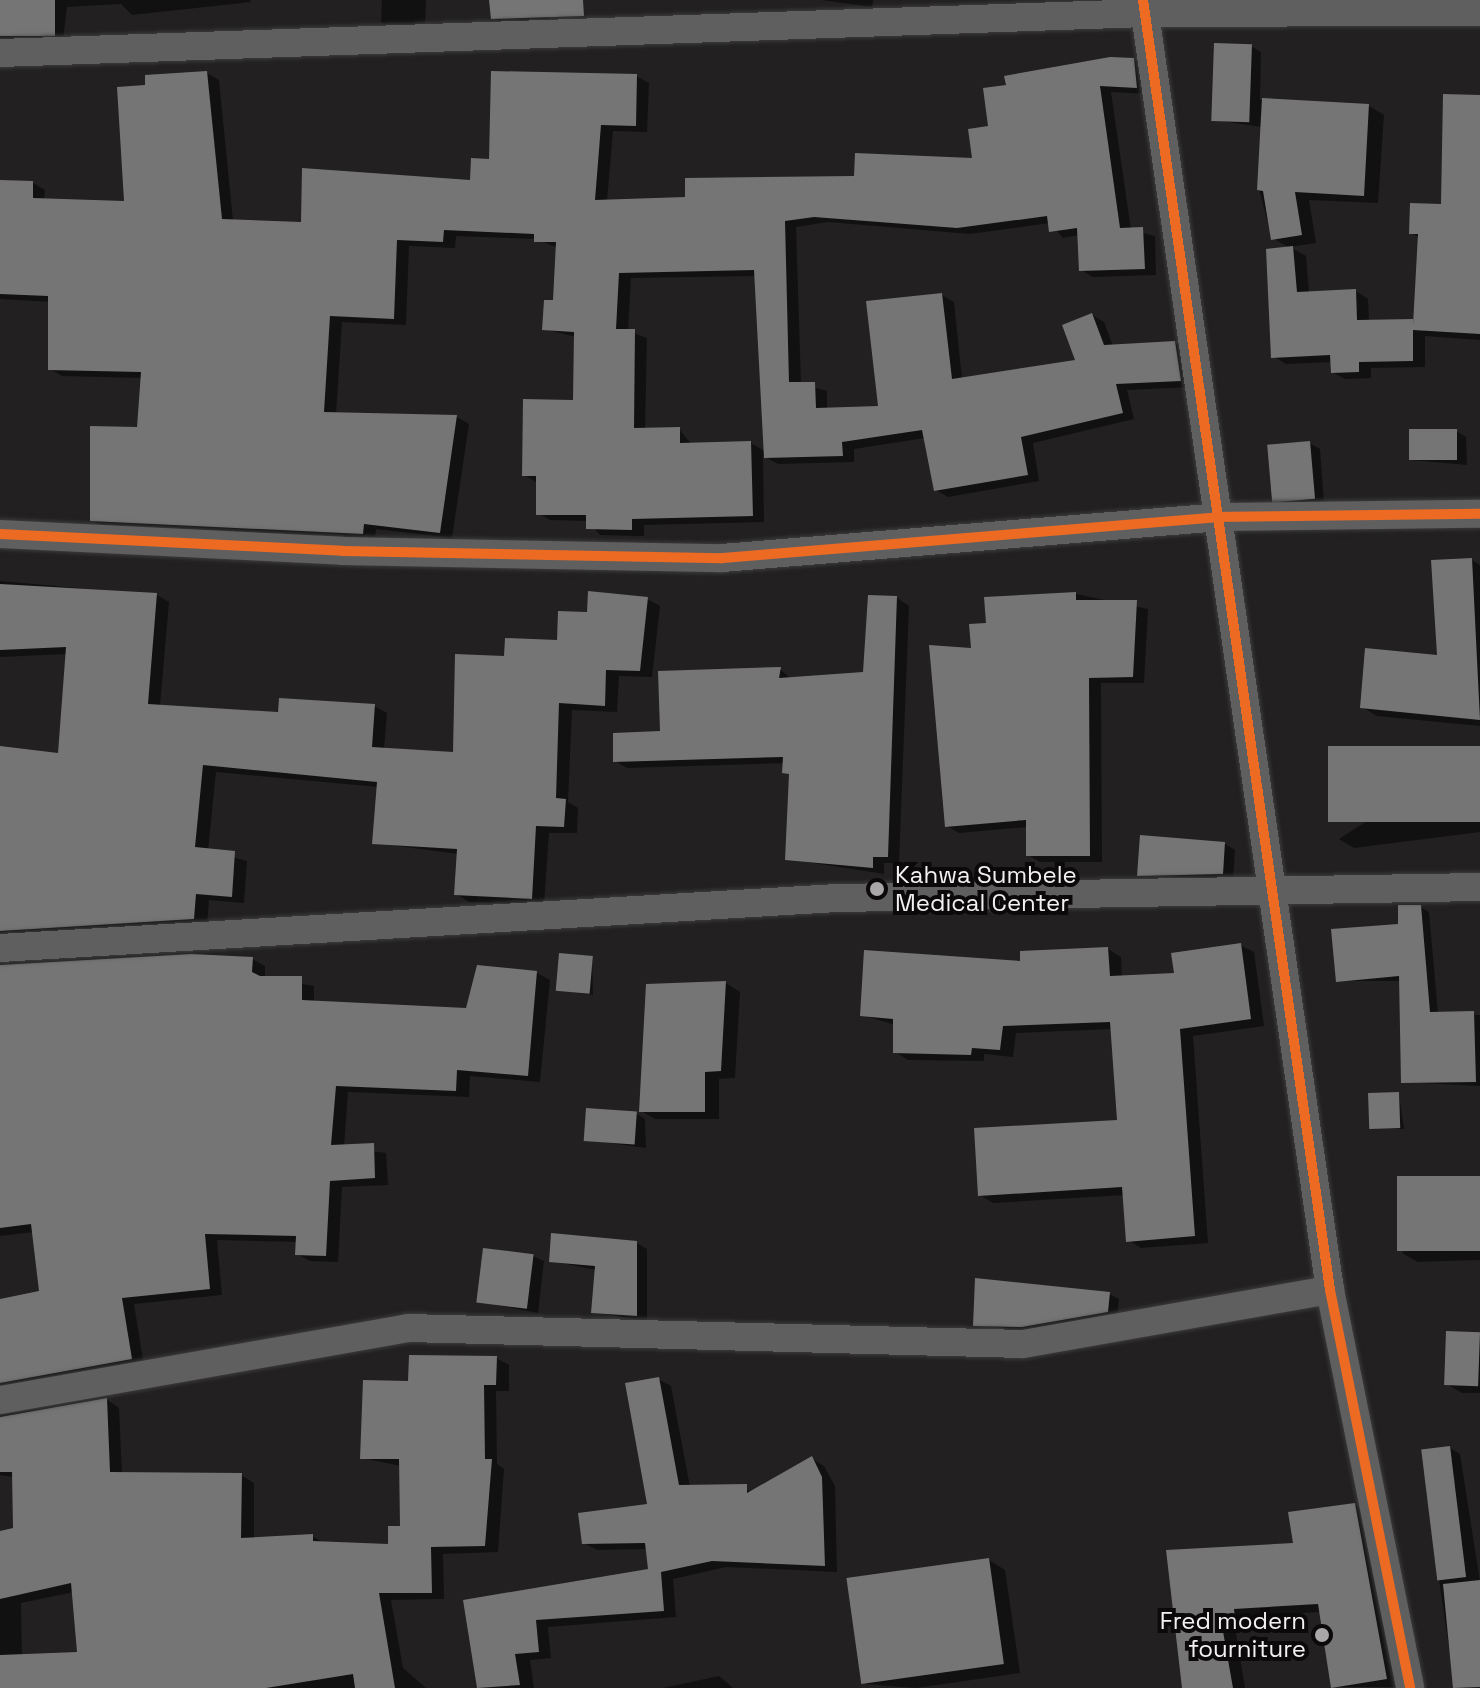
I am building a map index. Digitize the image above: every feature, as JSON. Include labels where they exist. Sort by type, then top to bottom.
[{"type":"street","points":[[1144,6],[1330,1290],[1410,1688]]},
{"type":"street","points":[[0,53],[1144,6],[1480,12]]},
{"type":"street","points":[[0,534],[343,551],[722,558],[1217,517],[1480,514]]},
{"type":"street","points":[[0,948],[837,898],[1271,894],[1480,887]]},
{"type":"street","points":[[0,1400],[408,1328],[1023,1344],[1330,1290]]},
{"type":"building","points":[[0,0],[55,0],[55,36],[0,36]]},
{"type":"building","points":[[489,0],[583,0],[584,16],[491,19]]},
{"type":"building","points":[[1214,43],[1252,44],[1249,122],[1211,121]]},
{"type":"building","points":[[1110,57],[1134,58],[1137,88],[1100,86],[1120,228],[1143,227],[1145,269],[1079,271],[1077,228],[1049,232],[1047,216],[957,228],[814,217],[785,221],[789,382],[815,382],[816,408],[878,406],[866,301],[942,293],[952,379],[1075,360],[1062,325],[1092,313],[1104,345],[1175,341],[1181,381],[1116,384],[1123,413],[1021,437],[1028,475],[934,491],[922,430],[842,442],[843,456],[764,458],[754,270],[619,273],[616,329],[635,329],[634,428],[680,427],[680,443],[751,441],[753,516],[632,519],[632,530],[586,529],[586,515],[536,515],[536,476],[522,476],[523,399],[573,400],[574,332],[542,330],[544,300],[553,300],[556,242],[534,242],[534,234],[444,230],[443,242],[397,240],[394,319],[330,316],[324,412],[457,415],[440,533],[364,524],[363,534],[90,521],[90,426],[137,427],[141,372],[48,370],[48,296],[0,294],[0,180],[33,181],[33,198],[124,201],[117,87],[145,85],[145,75],[207,71],[222,219],[301,222],[302,168],[470,180],[471,158],[489,159],[491,71],[637,74],[636,126],[601,125],[595,200],[685,197],[685,178],[854,176],[855,153],[972,158],[968,129],[988,126],[983,88],[1006,85],[1004,76]]},
{"type":"building","points":[[1443,94],[1480,95],[1480,334],[1413,330],[1413,361],[1359,362],[1359,372],[1331,373],[1330,355],[1271,358],[1266,249],[1293,246],[1297,292],[1356,289],[1357,320],[1413,319],[1413,325],[1418,234],[1409,234],[1410,203],[1441,204]]},
{"type":"building","points":[[1262,98],[1369,104],[1364,196],[1295,192],[1302,235],[1271,240],[1263,191],[1257,190]]},
{"type":"building","points":[[1409,429],[1457,429],[1457,460],[1409,460]]},
{"type":"building","points":[[1310,441],[1315,499],[1272,503],[1267,445]]},
{"type":"building","points":[[1472,558],[1480,720],[1360,708],[1365,648],[1437,655],[1431,560]]},
{"type":"building","points":[[0,584],[157,593],[148,704],[278,712],[279,698],[375,704],[372,747],[453,752],[455,654],[504,656],[505,638],[557,640],[558,611],[587,612],[588,591],[648,597],[640,671],[606,670],[605,706],[559,703],[556,798],[566,799],[564,827],[536,826],[532,899],[454,895],[457,849],[372,844],[377,782],[203,765],[195,847],[235,851],[232,897],[196,894],[194,919],[0,931],[0,746],[58,753],[66,647],[0,650]]},
{"type":"building","points":[[1076,592],[1076,600],[1137,600],[1133,677],[1089,678],[1090,856],[1026,856],[1026,820],[945,827],[929,645],[971,648],[969,624],[986,623],[984,597]]},
{"type":"building","points":[[868,595],[897,596],[888,857],[873,857],[873,868],[785,860],[789,774],[782,773],[783,757],[613,762],[613,733],[660,731],[658,671],[781,667],[779,678],[863,672]]},
{"type":"building","points":[[1328,746],[1480,746],[1480,822],[1328,822]]},
{"type":"building","points":[[1140,835],[1225,842],[1223,874],[1137,876]]},
{"type":"building","points":[[1398,905],[1421,905],[1430,1012],[1474,1011],[1476,1082],[1401,1083],[1399,976],[1336,982],[1331,929],[1398,924]]},
{"type":"building","points":[[1241,943],[1251,1019],[1180,1029],[1195,1236],[1126,1242],[1122,1187],[978,1196],[974,1128],[1117,1120],[1110,1022],[1003,1026],[1000,1050],[972,1048],[971,1055],[893,1053],[893,1019],[860,1016],[864,950],[1020,961],[1020,951],[1108,947],[1110,976],[1174,973],[1171,953]]},
{"type":"building","points":[[559,953],[593,956],[590,994],[556,991]]},
{"type":"building","points":[[191,954],[253,957],[252,972],[260,976],[302,976],[302,1000],[466,1008],[477,965],[537,971],[528,1076],[457,1070],[456,1091],[336,1086],[331,1145],[374,1143],[375,1178],[330,1181],[326,1256],[295,1255],[296,1236],[205,1234],[210,1289],[122,1298],[132,1359],[0,1383],[0,1299],[39,1291],[31,1224],[0,1228],[0,965]]},
{"type":"building","points":[[726,981],[721,1071],[705,1072],[705,1112],[639,1112],[646,984]]},
{"type":"building","points":[[1399,1092],[1400,1128],[1369,1129],[1368,1093]]},
{"type":"building","points":[[586,1108],[637,1112],[635,1144],[584,1141]]},
{"type":"building","points":[[1397,1176],[1480,1176],[1480,1251],[1397,1251]]},
{"type":"building","points":[[551,1233],[637,1241],[637,1316],[591,1313],[595,1266],[549,1262]]},
{"type":"building","points":[[483,1248],[534,1254],[527,1309],[476,1303]]},
{"type":"building","points":[[975,1278],[1110,1292],[1108,1312],[1022,1327],[973,1326]]},
{"type":"building","points":[[1446,1331],[1480,1332],[1478,1386],[1444,1385]]},
{"type":"building","points":[[409,1355],[497,1356],[496,1385],[484,1385],[485,1459],[492,1459],[485,1546],[431,1547],[432,1593],[379,1593],[395,1688],[355,1688],[353,1674],[266,1688],[0,1688],[0,1655],[77,1652],[71,1583],[0,1599],[0,1531],[13,1528],[12,1472],[0,1472],[0,1417],[107,1398],[110,1472],[242,1473],[241,1538],[313,1534],[313,1541],[388,1544],[388,1526],[400,1526],[399,1459],[360,1459],[363,1380],[408,1381]]},
{"type":"building","points":[[659,1377],[679,1485],[747,1484],[747,1493],[812,1456],[822,1477],[825,1566],[712,1561],[661,1572],[664,1611],[536,1620],[539,1652],[515,1654],[520,1685],[477,1688],[463,1600],[648,1569],[645,1543],[582,1544],[578,1513],[647,1504],[625,1383]]},
{"type":"building","points":[[1450,1446],[1466,1577],[1437,1581],[1421,1450]]},
{"type":"building","points":[[1355,1503],[1387,1679],[1331,1688],[1318,1604],[1234,1609],[1235,1620],[1221,1620],[1233,1688],[1182,1688],[1166,1550],[1293,1543],[1288,1512]]},
{"type":"building","points":[[989,1558],[1004,1664],[861,1684],[846,1578]]},
{"type":"building","points":[[1480,1580],[1480,1687],[1453,1688],[1443,1584]]},
{"type":"cycle path","points":[[1143,0],[1330,1290],[1410,1688]]},
{"type":"cycle path","points":[[0,534],[343,551],[722,558],[1217,517],[1480,514]]},
{"type":"place","name":"Kahwa Sumbele Medical Center","points":[[877,889]]},
{"type":"place","name":"Fred modern fourniture","points":[[1322,1635]]}]
